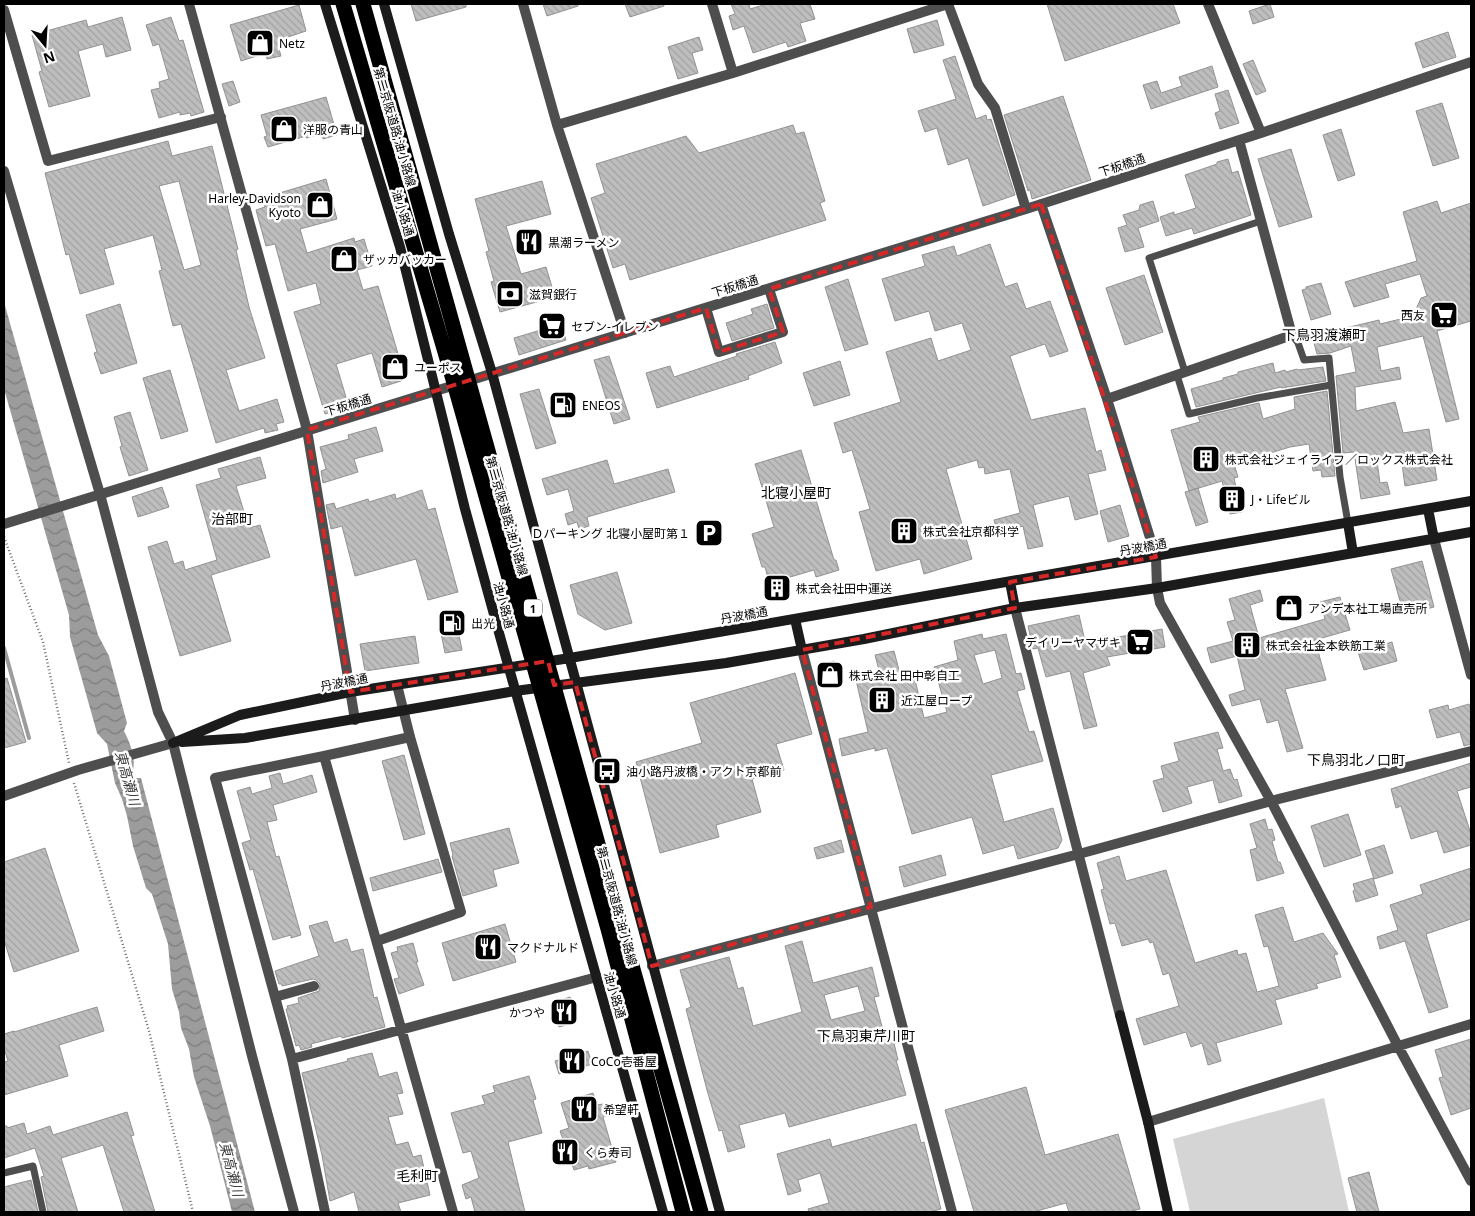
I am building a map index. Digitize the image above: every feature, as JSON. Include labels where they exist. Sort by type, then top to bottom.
[{"type":"highway","name":"第二京阪道路;油小路線","points":[[344,4],[608,929],[683,1212]]},
{"type":"highway","name":"第二京阪道路;油小路線","points":[[363,4],[701,1212]]},
{"type":"street","points":[[190,4],[307,430],[355,720]]},
{"type":"street","name":"油小路通","points":[[325,4],[400,247],[465,509],[508,667],[663,1212]]},
{"type":"street","points":[[384,4],[449,234],[492,373],[720,1212]]},
{"type":"street","points":[[523,4],[557,125],[625,333]]},
{"type":"street","points":[[712,4],[733,73]]},
{"type":"street","points":[[557,125],[733,73],[948,4],[978,84],[995,108],[1026,209]]},
{"type":"street","points":[[1208,4],[1261,133]]},
{"type":"street","points":[[4,10],[48,161],[221,117]]},
{"type":"street","name":"下板橋通","points":[[7,523],[1026,209],[1261,133],[1471,62]]},
{"type":"street","points":[[1107,399],[1292,336],[1239,140]]},
{"type":"street","points":[[4,170],[98,495],[158,712],[169,744],[294,1212]]},
{"type":"street","points":[[1041,204],[1107,399],[1156,557],[1157,588],[1160,604],[1270,801],[1471,1181]]},
{"type":"street","points":[[706,308],[719,352],[783,332],[769,289]]},
{"type":"street","name":"丹波橋通","points":[[4,796],[74,772],[169,744],[240,716],[350,692],[570,658],[1471,501]]},
{"type":"street","points":[[1428,509],[1434,539],[1471,675]]},
{"type":"street","points":[[1348,523],[1353,553]]},
{"type":"street","name":"丹波橋通","points":[[169,744],[245,738],[404,712],[516,691],[726,663],[1015,608],[1157,588],[1471,532]]},
{"type":"street","points":[[1010,582],[1015,608],[1148,1122],[1168,1212]]},
{"type":"street","points":[[795,619],[952,1212]]},
{"type":"street","points":[[377,941],[461,912],[410,737],[397,685]]},
{"type":"street","points":[[325,1212],[292,1059],[215,778],[410,737]]},
{"type":"street","points":[[652,966],[1079,854],[1270,801],[1471,751]]},
{"type":"street","points":[[324,756],[453,1212]]},
{"type":"street","points":[[292,1059],[597,977]]},
{"type":"street","points":[[275,997],[314,986]]},
{"type":"street","points":[[1148,1122],[1471,1024]]},
{"type":"lane","points":[[1261,221],[1149,258],[1181,373],[1189,414],[1257,398],[1331,385]]},
{"type":"lane","points":[[1292,336],[1298,343],[1304,360],[1329,358],[1340,477],[1348,523]]},
{"type":"lane","points":[[4,1173],[33,1166],[44,1212]]},
{"type":"path","points":[[4,537],[42,642],[74,772],[149,1031],[193,1212]]},
{"type":"highlighted area","points":[[1041,204],[1156,557],[1010,582],[1015,608],[802,650],[871,907],[652,966],[575,682],[554,685],[548,661],[350,692],[307,430],[706,308],[719,352],[783,332],[769,289]]},
{"type":"shaded area","points":[[1324,1098],[1349,1212],[1190,1212],[1173,1139]]},
{"type":"water","name":"東高瀬川","points":[[4,302],[98,635],[109,656],[127,723],[124,731],[134,760],[131,772],[134,778],[141,778],[255,1212],[232,1212],[210,1126],[194,1077],[189,1049],[181,1028],[179,1012],[172,989],[168,944],[152,894],[146,888],[133,846],[122,799],[115,783],[107,744],[97,733],[70,637],[69,615],[4,389]]},
{"type":"building","points":[[411,4],[466,4],[466,7],[416,21]]},
{"type":"building","points":[[543,4],[578,4],[578,6],[547,16]]},
{"type":"building","points":[[625,4],[664,4],[664,6],[630,17]]},
{"type":"building","points":[[731,4],[749,4],[750,9],[767,4],[810,4],[815,19],[800,23],[806,41],[788,47],[786,42],[753,53],[744,26],[733,30],[729,16],[735,14]]},
{"type":"building","points":[[1047,4],[1173,4],[1180,23],[1065,61]]},
{"type":"building","points":[[1270,4],[1274,17],[1253,24],[1249,11]]},
{"type":"building","points":[[299,5],[306,31],[288,37],[290,46],[279,49],[281,56],[267,59],[266,53],[241,61],[230,25]]},
{"type":"building","points":[[122,17],[131,50],[106,57],[103,44],[78,51],[90,96],[49,107],[39,72],[42,71],[32,35],[86,20],[88,27]]},
{"type":"building","points":[[171,17],[179,41],[183,40],[204,112],[191,116],[190,113],[180,115],[180,112],[159,118],[151,90],[160,88],[159,82],[169,79],[159,44],[153,46],[146,25]]},
{"type":"building","points":[[937,20],[944,45],[914,53],[907,29]]},
{"type":"building","points":[[1448,32],[1456,57],[1423,68],[1415,43]]},
{"type":"building","points":[[699,37],[703,50],[692,53],[698,73],[678,79],[668,47]]},
{"type":"building","points":[[955,56],[976,119],[986,115],[987,120],[991,119],[1015,195],[983,206],[968,158],[948,165],[937,128],[925,132],[918,111],[956,99],[943,60]]},
{"type":"building","points":[[1253,60],[1266,91],[1256,95],[1243,64]]},
{"type":"building","points":[[1212,66],[1218,87],[1151,109],[1143,85],[1157,81],[1161,93],[1182,86],[1179,77]]},
{"type":"building","points":[[233,81],[240,102],[229,106],[222,84]]},
{"type":"building","points":[[1228,90],[1239,123],[1220,129],[1215,113],[1220,111],[1215,94]]},
{"type":"building","points":[[1063,96],[1091,180],[1032,199],[1004,115]]},
{"type":"building","points":[[326,97],[337,135],[323,139],[322,134],[306,138],[306,136],[268,147],[264,137],[267,136],[261,115]]},
{"type":"building","points":[[1442,103],[1459,158],[1433,166],[1416,111]]},
{"type":"building","points":[[793,125],[796,134],[804,132],[825,201],[820,203],[826,220],[630,280],[625,264],[613,268],[591,198],[605,193],[596,164],[686,136],[699,153]]},
{"type":"building","points":[[1341,129],[1355,175],[1338,181],[1323,135]]},
{"type":"building","points":[[168,141],[172,156],[212,146],[238,249],[236,250],[249,307],[265,358],[226,370],[239,411],[277,399],[284,422],[276,424],[278,430],[265,433],[264,428],[216,443],[181,324],[173,326],[159,271],[162,270],[153,235],[104,249],[114,284],[80,294],[69,254],[66,255],[45,173]],"holes":[[[179,181],[201,265],[184,270],[159,186]]]},
{"type":"building","points":[[1291,149],[1312,217],[1279,227],[1258,159]]},
{"type":"building","points":[[1228,159],[1232,173],[1238,171],[1251,215],[1194,234],[1192,228],[1166,236],[1160,217],[1196,208],[1185,175]]},
{"type":"building","points":[[326,179],[337,219],[300,229],[307,253],[354,238],[355,242],[364,239],[372,266],[357,270],[363,290],[378,286],[404,374],[401,381],[382,387],[372,353],[336,364],[349,407],[325,414],[294,312],[321,304],[316,283],[288,291],[275,244],[266,246],[256,210],[265,207],[263,198]]},
{"type":"building","points":[[542,181],[551,214],[506,226],[521,274],[546,267],[555,297],[500,312],[491,282],[494,281],[486,252],[489,251],[475,199]]},
{"type":"building","points":[[1153,201],[1159,221],[1138,228],[1144,247],[1125,252],[1118,228],[1127,225],[1123,215],[1139,210],[1140,205]]},
{"type":"building","points":[[1437,201],[1441,213],[1471,203],[1471,321],[1437,331],[1459,419],[1446,422],[1423,336],[1377,347],[1381,371],[1399,367],[1401,379],[1355,387],[1356,411],[1395,402],[1403,433],[1429,429],[1437,480],[1405,486],[1401,457],[1377,461],[1380,483],[1387,482],[1390,494],[1361,499],[1354,452],[1343,453],[1336,376],[1356,372],[1351,346],[1330,353],[1317,354],[1312,336],[1379,320],[1380,324],[1413,316],[1421,298],[1427,296],[1420,274],[1385,284],[1389,297],[1354,307],[1345,282],[1417,261],[1403,212]]},
{"type":"building","points":[[990,244],[1005,287],[1017,283],[1026,309],[1050,301],[1068,351],[1050,357],[1045,344],[1010,356],[1031,420],[1085,408],[1096,452],[1101,450],[1106,470],[1088,474],[1098,514],[1075,520],[1069,496],[1033,505],[1043,546],[1028,549],[1023,526],[998,534],[994,520],[1020,513],[1010,469],[985,474],[984,467],[979,468],[977,460],[946,469],[972,559],[924,574],[920,559],[876,571],[859,512],[870,509],[852,450],[843,453],[834,423],[901,402],[886,352],[931,338],[938,361],[971,350],[962,323],[935,331],[929,311],[895,321],[882,279],[925,266],[922,255],[954,246],[957,256]]},
{"type":"building","points":[[1144,275],[1163,332],[1125,345],[1106,288]]},
{"type":"building","points":[[848,279],[868,344],[845,351],[825,287]]},
{"type":"building","points":[[1321,283],[1331,314],[1311,320],[1302,290]]},
{"type":"building","points":[[120,304],[137,363],[101,374],[94,353],[97,352],[86,315]]},
{"type":"building","points":[[767,304],[774,328],[732,341],[726,323],[753,314],[751,309]]},
{"type":"building","points":[[558,325],[560,329],[562,328],[566,340],[519,355],[514,338]]},
{"type":"building","points":[[775,342],[782,363],[748,376],[749,379],[657,408],[646,373],[670,366],[674,377]]},
{"type":"building","points":[[609,356],[630,419],[614,424],[594,360]]},
{"type":"building","points":[[840,361],[850,395],[814,406],[803,373]]},
{"type":"building","points":[[1273,363],[1275,373],[1285,370],[1286,372],[1323,367],[1326,381],[1281,387],[1196,407],[1191,389],[1223,380],[1223,378],[1238,374],[1238,372]]},
{"type":"building","points":[[170,370],[188,431],[161,439],[143,378]]},
{"type":"building","points":[[539,389],[556,443],[536,449],[520,394]]},
{"type":"building","points":[[1327,391],[1335,476],[1322,477],[1321,470],[1313,471],[1309,444],[1290,447],[1234,464],[1238,477],[1234,478],[1242,512],[1230,514],[1222,481],[1189,491],[1171,430],[1200,422],[1198,417],[1259,403],[1263,419],[1295,409],[1294,397]]},
{"type":"building","points":[[130,412],[148,470],[129,476],[120,447],[122,446],[114,417]]},
{"type":"building","points":[[376,427],[383,451],[354,459],[358,472],[323,483],[321,471],[326,469],[320,447],[349,439],[348,435]]},
{"type":"building","points":[[801,450],[834,560],[836,560],[839,570],[816,577],[814,570],[780,580],[785,596],[774,599],[765,567],[762,567],[752,534],[774,527],[755,464]]},
{"type":"building","points":[[260,457],[266,478],[236,486],[249,528],[260,525],[270,557],[211,575],[231,641],[180,656],[148,547],[167,541],[174,564],[183,561],[185,570],[217,560],[196,485],[221,478],[218,469]]},
{"type":"building","points":[[607,460],[614,484],[668,469],[675,492],[587,517],[589,526],[579,529],[577,522],[568,525],[565,514],[574,511],[568,489],[547,495],[542,479]]},
{"type":"building","points":[[162,487],[169,507],[138,517],[132,497]]},
{"type":"building","points":[[1198,488],[1208,522],[1196,526],[1185,492]]},
{"type":"building","points":[[422,490],[428,510],[435,508],[458,592],[428,600],[416,559],[355,576],[342,526],[331,529],[326,505],[334,503],[336,509],[368,499],[369,502],[395,494],[396,499]]},
{"type":"building","points":[[1120,505],[1129,536],[1108,542],[1100,511]]},
{"type":"building","points":[[1422,561],[1434,607],[1404,615],[1391,569]]},
{"type":"building","points":[[617,572],[632,623],[605,630],[578,614],[570,585]]},
{"type":"building","points":[[1260,590],[1263,601],[1250,605],[1259,638],[1325,619],[1320,602],[1340,597],[1350,630],[1315,640],[1326,680],[1285,689],[1303,748],[1287,752],[1278,720],[1267,723],[1260,699],[1232,706],[1229,695],[1245,690],[1237,656],[1211,663],[1207,648],[1233,641],[1227,622],[1235,620],[1229,599]]},
{"type":"building","points":[[1079,615],[1085,641],[1107,635],[1108,639],[1162,629],[1165,647],[1107,657],[1110,665],[1083,673],[1097,726],[1084,729],[1070,671],[1046,677],[1038,648],[1033,649],[1028,626]]},
{"type":"building","points":[[456,620],[462,650],[445,653],[439,623]]},
{"type":"building","points":[[982,634],[983,639],[1006,634],[1016,674],[1021,673],[1025,689],[1017,691],[1029,732],[1034,731],[1043,761],[991,775],[1004,822],[1053,808],[1062,840],[1058,848],[1018,859],[1014,845],[983,854],[972,817],[912,834],[887,748],[875,751],[875,748],[842,756],[839,739],[868,732],[856,680],[880,674],[875,655],[894,651],[900,674],[913,671],[924,718],[947,712],[934,667],[958,660],[954,641]],"holes":[[[995,650],[1002,678],[983,684],[974,655]]]},
{"type":"building","points":[[415,636],[419,663],[365,671],[360,644]]},
{"type":"building","points":[[1392,642],[1397,661],[1364,670],[1358,652]]},
{"type":"building","name":"株式会社 田中彰自工","points":[[834,661],[840,685],[825,688],[820,665]]},
{"type":"building","points":[[795,673],[812,734],[776,744],[784,770],[752,779],[761,812],[716,825],[719,837],[660,853],[636,762],[702,743],[690,703]]},
{"type":"building","points":[[7,678],[26,742],[4,748],[4,679]]},
{"type":"building","points":[[1469,704],[1471,712],[1471,744],[1464,746],[1460,732],[1437,738],[1429,710],[1448,705],[1449,710]]},
{"type":"building","points":[[1218,732],[1223,748],[1217,749],[1223,771],[1230,769],[1234,780],[1237,779],[1242,796],[1219,803],[1213,780],[1187,787],[1192,803],[1163,812],[1153,781],[1164,778],[1161,766],[1179,761],[1174,743]]},
{"type":"building","points":[[404,755],[425,834],[404,840],[382,761]]},
{"type":"building","points":[[1471,763],[1471,787],[1457,791],[1471,834],[1471,845],[1444,853],[1437,831],[1411,839],[1401,806],[1396,808],[1391,789]]},
{"type":"building","points":[[280,773],[283,784],[312,775],[317,792],[273,805],[277,820],[267,822],[276,857],[279,856],[301,935],[291,938],[291,935],[273,940],[253,869],[250,870],[242,843],[251,840],[237,791],[250,787],[252,794],[272,788],[269,776]]},
{"type":"building","points":[[1348,814],[1361,855],[1324,867],[1311,826]]},
{"type":"building","points":[[1265,819],[1268,830],[1272,829],[1275,840],[1272,841],[1278,862],[1280,862],[1284,873],[1257,881],[1250,850],[1257,848],[1250,824]]},
{"type":"building","points":[[509,828],[519,863],[493,870],[497,886],[463,896],[450,843]]},
{"type":"building","points":[[841,840],[844,852],[817,859],[814,848]]},
{"type":"building","points":[[1384,845],[1393,873],[1374,879],[1365,851]]},
{"type":"building","points":[[45,848],[79,951],[14,972],[4,940],[4,862]]},
{"type":"building","points":[[941,855],[946,875],[904,887],[899,867]]},
{"type":"building","points":[[1119,856],[1126,881],[1166,870],[1195,963],[1237,950],[1238,955],[1246,953],[1257,992],[1279,986],[1268,946],[1264,947],[1255,915],[1283,907],[1294,942],[1323,933],[1338,954],[1334,955],[1341,977],[1316,984],[1318,988],[1275,1000],[1282,1024],[1216,1043],[1221,1061],[1208,1065],[1202,1043],[1191,1047],[1186,1032],[1144,1045],[1136,1019],[1179,1006],[1169,973],[1163,975],[1153,942],[1150,943],[1148,939],[1122,946],[1115,923],[1110,924],[1101,890],[1104,889],[1097,863]]},
{"type":"building","points":[[438,859],[442,872],[373,891],[370,878]]},
{"type":"building","points":[[1471,868],[1471,919],[1426,934],[1448,1007],[1429,1013],[1405,941],[1380,949],[1377,937],[1398,930],[1390,905],[1423,894],[1420,885]]},
{"type":"building","points":[[1373,878],[1378,895],[1356,902],[1353,884]]},
{"type":"building","points":[[327,921],[334,943],[347,939],[351,952],[363,949],[374,998],[377,997],[385,1027],[311,1044],[312,1047],[301,1050],[299,1045],[296,1046],[286,1009],[288,1009],[287,1006],[299,1003],[298,998],[319,991],[320,984],[313,979],[282,986],[282,984],[279,984],[275,971],[319,956],[309,926]]},
{"type":"building","points":[[505,924],[516,962],[453,981],[442,943]]},
{"type":"building","points":[[802,941],[813,983],[872,967],[879,996],[874,997],[886,1041],[893,1039],[898,1060],[896,1060],[906,1095],[789,1127],[785,1113],[739,1125],[745,1147],[728,1152],[722,1130],[719,1131],[707,1090],[686,1009],[691,1007],[680,970],[729,957],[738,989],[743,987],[753,1026],[802,1012],[785,946]],"holes":[[[858,986],[865,1011],[831,1020],[824,995]]]},
{"type":"building","points":[[413,943],[418,962],[416,962],[424,985],[399,994],[394,979],[399,978],[391,953],[398,951],[397,947]]},
{"type":"building","points":[[570,997],[577,1022],[559,1027],[552,1003]]},
{"type":"building","points":[[97,1007],[104,1031],[59,1045],[68,1076],[4,1095],[4,1062],[8,1061],[4,1048],[4,1034]]},
{"type":"building","points":[[1471,1039],[1471,1108],[1451,1115],[1439,1078],[1443,1077],[1435,1050]]},
{"type":"building","points":[[588,1051],[592,1064],[559,1074],[555,1061]]},
{"type":"building","points":[[372,1053],[379,1077],[397,1072],[403,1093],[397,1094],[403,1114],[388,1117],[396,1145],[408,1142],[413,1157],[421,1155],[430,1195],[398,1203],[401,1212],[359,1212],[354,1192],[330,1201],[322,1155],[302,1073]]},
{"type":"building","points":[[529,1076],[536,1099],[533,1100],[542,1133],[508,1142],[525,1212],[475,1212],[471,1197],[466,1199],[462,1185],[479,1178],[471,1151],[463,1153],[451,1113],[485,1104],[482,1096],[495,1092],[493,1086]]},
{"type":"building","points":[[1026,1087],[1045,1155],[1118,1134],[1140,1209],[1128,1212],[1069,1212],[1066,1203],[1033,1212],[974,1212],[945,1110]]},
{"type":"building","points":[[593,1093],[597,1105],[603,1104],[607,1116],[603,1117],[616,1162],[589,1169],[588,1166],[574,1170],[560,1131],[569,1128],[561,1103]]},
{"type":"building","points":[[127,1112],[134,1135],[131,1136],[155,1212],[124,1212],[103,1145],[61,1158],[78,1212],[48,1212],[41,1177],[44,1176],[35,1148],[4,1158],[4,1126],[7,1126],[7,1128],[24,1123],[27,1134],[50,1126],[53,1135]]},
{"type":"building","points":[[916,1124],[921,1143],[924,1142],[941,1209],[930,1212],[809,1212],[808,1209],[829,1203],[820,1173],[798,1180],[801,1191],[788,1195],[777,1154],[830,1139],[832,1147]]},
{"type":"building","points":[[1369,1172],[1379,1212],[1357,1212],[1348,1178]]},
{"type":"building","points":[[31,1180],[38,1212],[4,1212],[4,1187]]},
{"type":"waterway","points":[[4,648],[29,738]]},
{"type":"place","name":"Netz","points":[[260,43]]},
{"type":"place","name":"洋服の青山","points":[[284,129]]},
{"type":"place","name":"Harley-Davidson Kyoto","points":[[320,205]]},
{"type":"place","name":"黒潮ラーメン","points":[[529,242]]},
{"type":"place","name":"ザッカバッカー","points":[[344,259]]},
{"type":"place","name":"滋賀銀行","points":[[510,294]]},
{"type":"place","name":"西友","points":[[1444,315]]},
{"type":"place","name":"セブン-イレブン","points":[[552,326]]},
{"type":"place","name":"ユーポス","points":[[395,367]]},
{"type":"place","name":"ENEOS","points":[[563,405]]},
{"type":"place","name":"株式会社ジェイライフ／ロックス株式会社","points":[[1206,459]]},
{"type":"place","name":"J・Lifeビル","points":[[1232,499]]},
{"type":"place","name":"株式会社京都科学","points":[[904,531]]},
{"type":"place","name":"Ｄパーキング 北寝小屋町第１","points":[[709,533]]},
{"type":"place","name":"株式会社田中運送","points":[[777,588]]},
{"type":"place","name":"アンデ本社工場直売所","points":[[1289,608]]},
{"type":"place","name":"出光","points":[[452,623]]},
{"type":"place","name":"デイリーヤマザキ","points":[[1140,642]]},
{"type":"place","name":"株式会社金本鉄筋工業","points":[[1247,645]]},
{"type":"place","name":"株式会社 田中彰自工","points":[[830,675]]},
{"type":"place","name":"近江屋ロープ","points":[[882,700]]},
{"type":"place","name":"油小路丹波橋・アクト京都前","points":[[607,771]]},
{"type":"place","name":"マクドナルド","points":[[488,947]]},
{"type":"place","name":"かつや","points":[[564,1012]]},
{"type":"place","name":"CoCo壱番屋","points":[[572,1061]]},
{"type":"place","name":"希望軒","points":[[584,1109]]},
{"type":"place","name":"くら寿司","points":[[565,1152]]},
{"type":"district","name":"下鳥羽渡瀬町","points":[[1324,334]]},
{"type":"district","name":"北寝小屋町","points":[[796,492]]},
{"type":"district","name":"治部町","points":[[232,518]]},
{"type":"district","name":"下鳥羽北ノ口町","points":[[1356,759]]},
{"type":"district","name":"下鳥羽東芹川町","points":[[866,1035]]},
{"type":"district","name":"毛利町","points":[[417,1175]]}]
